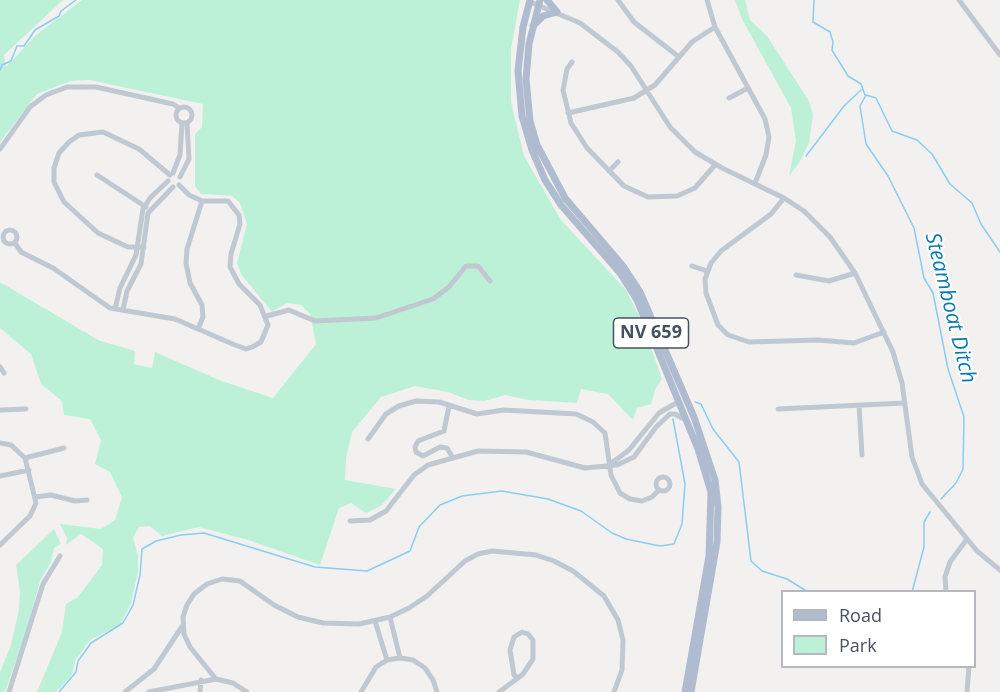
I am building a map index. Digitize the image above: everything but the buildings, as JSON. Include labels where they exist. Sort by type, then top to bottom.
[{"type":"main road","points":[[532,28],[540,18],[556,12],[547,0]]},
{"type":"main road","name":"NV 659","points":[[530,1],[523,27],[518,71],[522,116],[532,150],[545,180],[561,205],[620,273],[638,300],[708,477],[712,508],[709,556],[685,692]]},
{"type":"main road","name":"NV 659","points":[[539,2],[526,61],[530,121],[540,154],[565,198],[623,266],[640,292],[694,417],[715,480],[718,517],[715,562],[692,692]]},
{"type":"main road","points":[[678,402],[694,417]]},
{"type":"street","points":[[618,0],[634,22],[679,57]]},
{"type":"street","points":[[707,0],[715,27],[762,112],[769,137],[766,154],[755,183]]},
{"type":"street","points":[[959,0],[1000,54]]},
{"type":"street","points":[[530,1],[539,2],[585,26],[618,52],[675,132],[695,152],[715,165],[784,198],[804,211],[831,237],[855,273],[897,363],[905,403],[910,448],[918,477],[929,496],[967,539],[1000,570]]},
{"type":"street","points":[[567,113],[627,101],[646,91],[662,78],[699,36],[715,27]]},
{"type":"street","points":[[572,62],[567,69],[563,90],[567,113],[584,144],[609,171],[635,193],[662,198],[692,190],[715,165]]},
{"type":"street","points":[[0,149],[30,107],[46,95],[67,87],[96,87],[173,104],[191,111],[192,118],[184,123],[179,163],[150,198],[141,264],[127,291],[123,310]]},
{"type":"street","points":[[729,98],[748,88]]},
{"type":"street","points":[[115,309],[120,288],[136,255],[140,220],[147,208],[176,186],[189,159],[190,142],[184,123],[176,118],[179,108]]},
{"type":"street","points":[[15,243],[21,252],[53,268],[95,299],[115,309],[175,319],[246,349],[261,342],[266,335],[267,316],[233,276],[230,267],[231,254],[240,224],[239,215],[228,201],[202,201],[189,195],[176,186],[170,176],[139,149],[103,132],[79,135],[59,153],[54,168],[54,182],[64,202],[98,233],[113,242],[144,248]]},
{"type":"street","points":[[181,143],[190,142]]},
{"type":"street","points":[[609,171],[618,162]]},
{"type":"street","points":[[97,175],[147,208]]},
{"type":"street","points":[[170,176],[180,177]]},
{"type":"street","points":[[784,198],[766,219],[721,251],[707,271],[706,293],[714,319],[728,335],[742,341],[818,340],[850,344],[884,332]]},
{"type":"street","points":[[198,329],[203,317],[202,305],[190,283],[186,263],[187,249],[202,201]]},
{"type":"street","points":[[267,316],[289,310],[315,321],[376,318],[433,299],[449,287],[459,271],[466,266],[478,266],[490,281]]},
{"type":"street","points":[[692,266],[707,271]]},
{"type":"street","points":[[796,275],[829,281],[855,273]]},
{"type":"street","points":[[0,367],[4,373]]},
{"type":"street","points":[[368,439],[378,422],[399,406],[424,400],[477,414],[504,410],[576,414],[585,417],[605,433],[609,465],[617,489],[624,496],[642,501],[652,497],[659,490]]},
{"type":"street","points":[[609,465],[629,450],[659,413],[678,402]]},
{"type":"street","points":[[778,409],[905,403]]},
{"type":"street","points":[[858,405],[862,455]]},
{"type":"street","points":[[449,406],[444,431],[418,441],[415,450],[423,456],[443,447],[450,449],[453,458]]},
{"type":"street","points":[[0,410],[26,409]]},
{"type":"street","points":[[350,520],[364,522],[377,517],[392,504],[419,470],[453,458],[478,452],[526,452],[585,468],[624,463],[634,457],[656,427],[670,414],[682,417],[687,423]]},
{"type":"street","points":[[0,443],[11,446],[25,458],[35,497],[35,508],[30,516],[0,545]]},
{"type":"street","points":[[25,458],[64,448]]},
{"type":"street","points":[[0,476],[29,470]]},
{"type":"street","points":[[35,497],[51,495],[75,501],[87,500]]},
{"type":"street","points":[[0,533],[6,540]]},
{"type":"street","points":[[946,590],[945,578],[950,562],[967,539]]},
{"type":"street","points":[[216,679],[190,647],[183,625],[184,611],[194,594],[207,584],[222,579],[245,583],[285,612],[311,621],[336,625],[375,621],[390,617],[427,596],[465,561],[478,554],[501,551],[554,561],[596,588],[609,603],[618,620],[624,651],[622,670],[614,692]]},
{"type":"street","points":[[9,692],[43,584],[60,556]]},
{"type":"street","points":[[390,617],[400,658]]},
{"type":"street","points":[[375,621],[387,660]]},
{"type":"street","points":[[125,692],[154,669],[183,625]]},
{"type":"street","points":[[499,692],[518,678],[528,669],[534,652],[532,637],[522,632],[514,637],[510,650],[514,675],[518,678]]},
{"type":"street","points":[[361,692],[371,672],[387,660],[400,658],[413,660],[425,668],[437,692]]},
{"type":"street","points":[[967,692],[969,668]]},
{"type":"street","points":[[148,692],[172,689],[201,680],[216,679],[233,683],[247,692]]},
{"type":"street","points":[[200,692],[201,680]]},
{"type":"green space","points":[[0,0],[63,0],[4,55],[6,67],[36,35],[82,0],[520,0],[511,49],[511,102],[524,156],[561,220],[626,290],[642,322],[662,379],[655,390],[651,404],[637,408],[633,420],[608,394],[581,389],[577,403],[529,400],[505,395],[485,401],[469,400],[448,392],[415,386],[381,397],[352,432],[346,458],[345,480],[396,489],[381,506],[366,513],[351,503],[339,508],[320,565],[248,540],[199,527],[162,536],[150,526],[139,527],[133,538],[138,555],[138,572],[131,603],[120,625],[90,640],[76,659],[71,676],[56,692],[37,692],[62,632],[66,604],[78,597],[102,565],[103,549],[81,534],[66,545],[67,538],[60,524],[101,529],[115,520],[122,497],[110,472],[95,464],[101,440],[90,419],[64,415],[62,401],[41,384],[31,354],[0,328],[0,282],[98,340],[135,351],[134,364],[152,368],[155,352],[219,380],[273,398],[316,344],[310,314],[301,305],[287,303],[272,312],[241,274],[237,263],[247,224],[240,203],[232,196],[201,194],[195,186],[195,134],[202,127],[203,104],[89,80],[71,81],[37,94],[0,142]]},
{"type":"green space","points":[[735,0],[745,0],[750,20],[767,36],[809,101],[813,115],[809,143],[799,163],[789,176],[796,141],[791,108],[742,19]]},
{"type":"green space","points":[[54,529],[61,544],[54,548],[51,562],[40,581],[28,626],[5,692],[0,692],[0,672],[11,645],[19,609],[20,592],[16,565]]},
{"type":"waterway","points":[[0,70],[2,65],[11,61],[17,46],[24,46],[35,30],[59,16],[61,11],[76,0]]},
{"type":"waterway","points":[[814,0],[813,22],[830,32],[833,42],[832,50],[848,76],[861,84],[865,95]]},
{"type":"waterway","points":[[806,156],[844,106],[861,90]]},
{"type":"waterway","name":"Steamboat Ditch","points":[[941,499],[956,483],[963,469],[964,417],[948,369],[933,293],[924,278],[914,228],[888,176],[866,144],[860,106],[866,95],[876,98],[892,131],[917,140],[932,154],[950,184],[972,203],[981,224],[1000,252]]},
{"type":"waterway","name":"Steamboat Ditch","points":[[695,402],[701,404],[713,429],[739,462],[751,561],[762,571],[787,579],[805,590]]},
{"type":"waterway","name":"Steamboat Ditch","points":[[59,692],[76,672],[78,661],[91,643],[123,623],[133,605],[140,575],[142,549],[156,541],[181,535],[204,533],[315,567],[367,571],[410,551],[419,527],[440,505],[462,496],[502,491],[548,499],[581,511],[612,533],[626,539],[660,546],[674,544],[682,524],[685,484],[673,419]]},
{"type":"waterway","name":"Steamboat Ditch","points":[[913,590],[924,547],[924,522],[930,512]]}]
